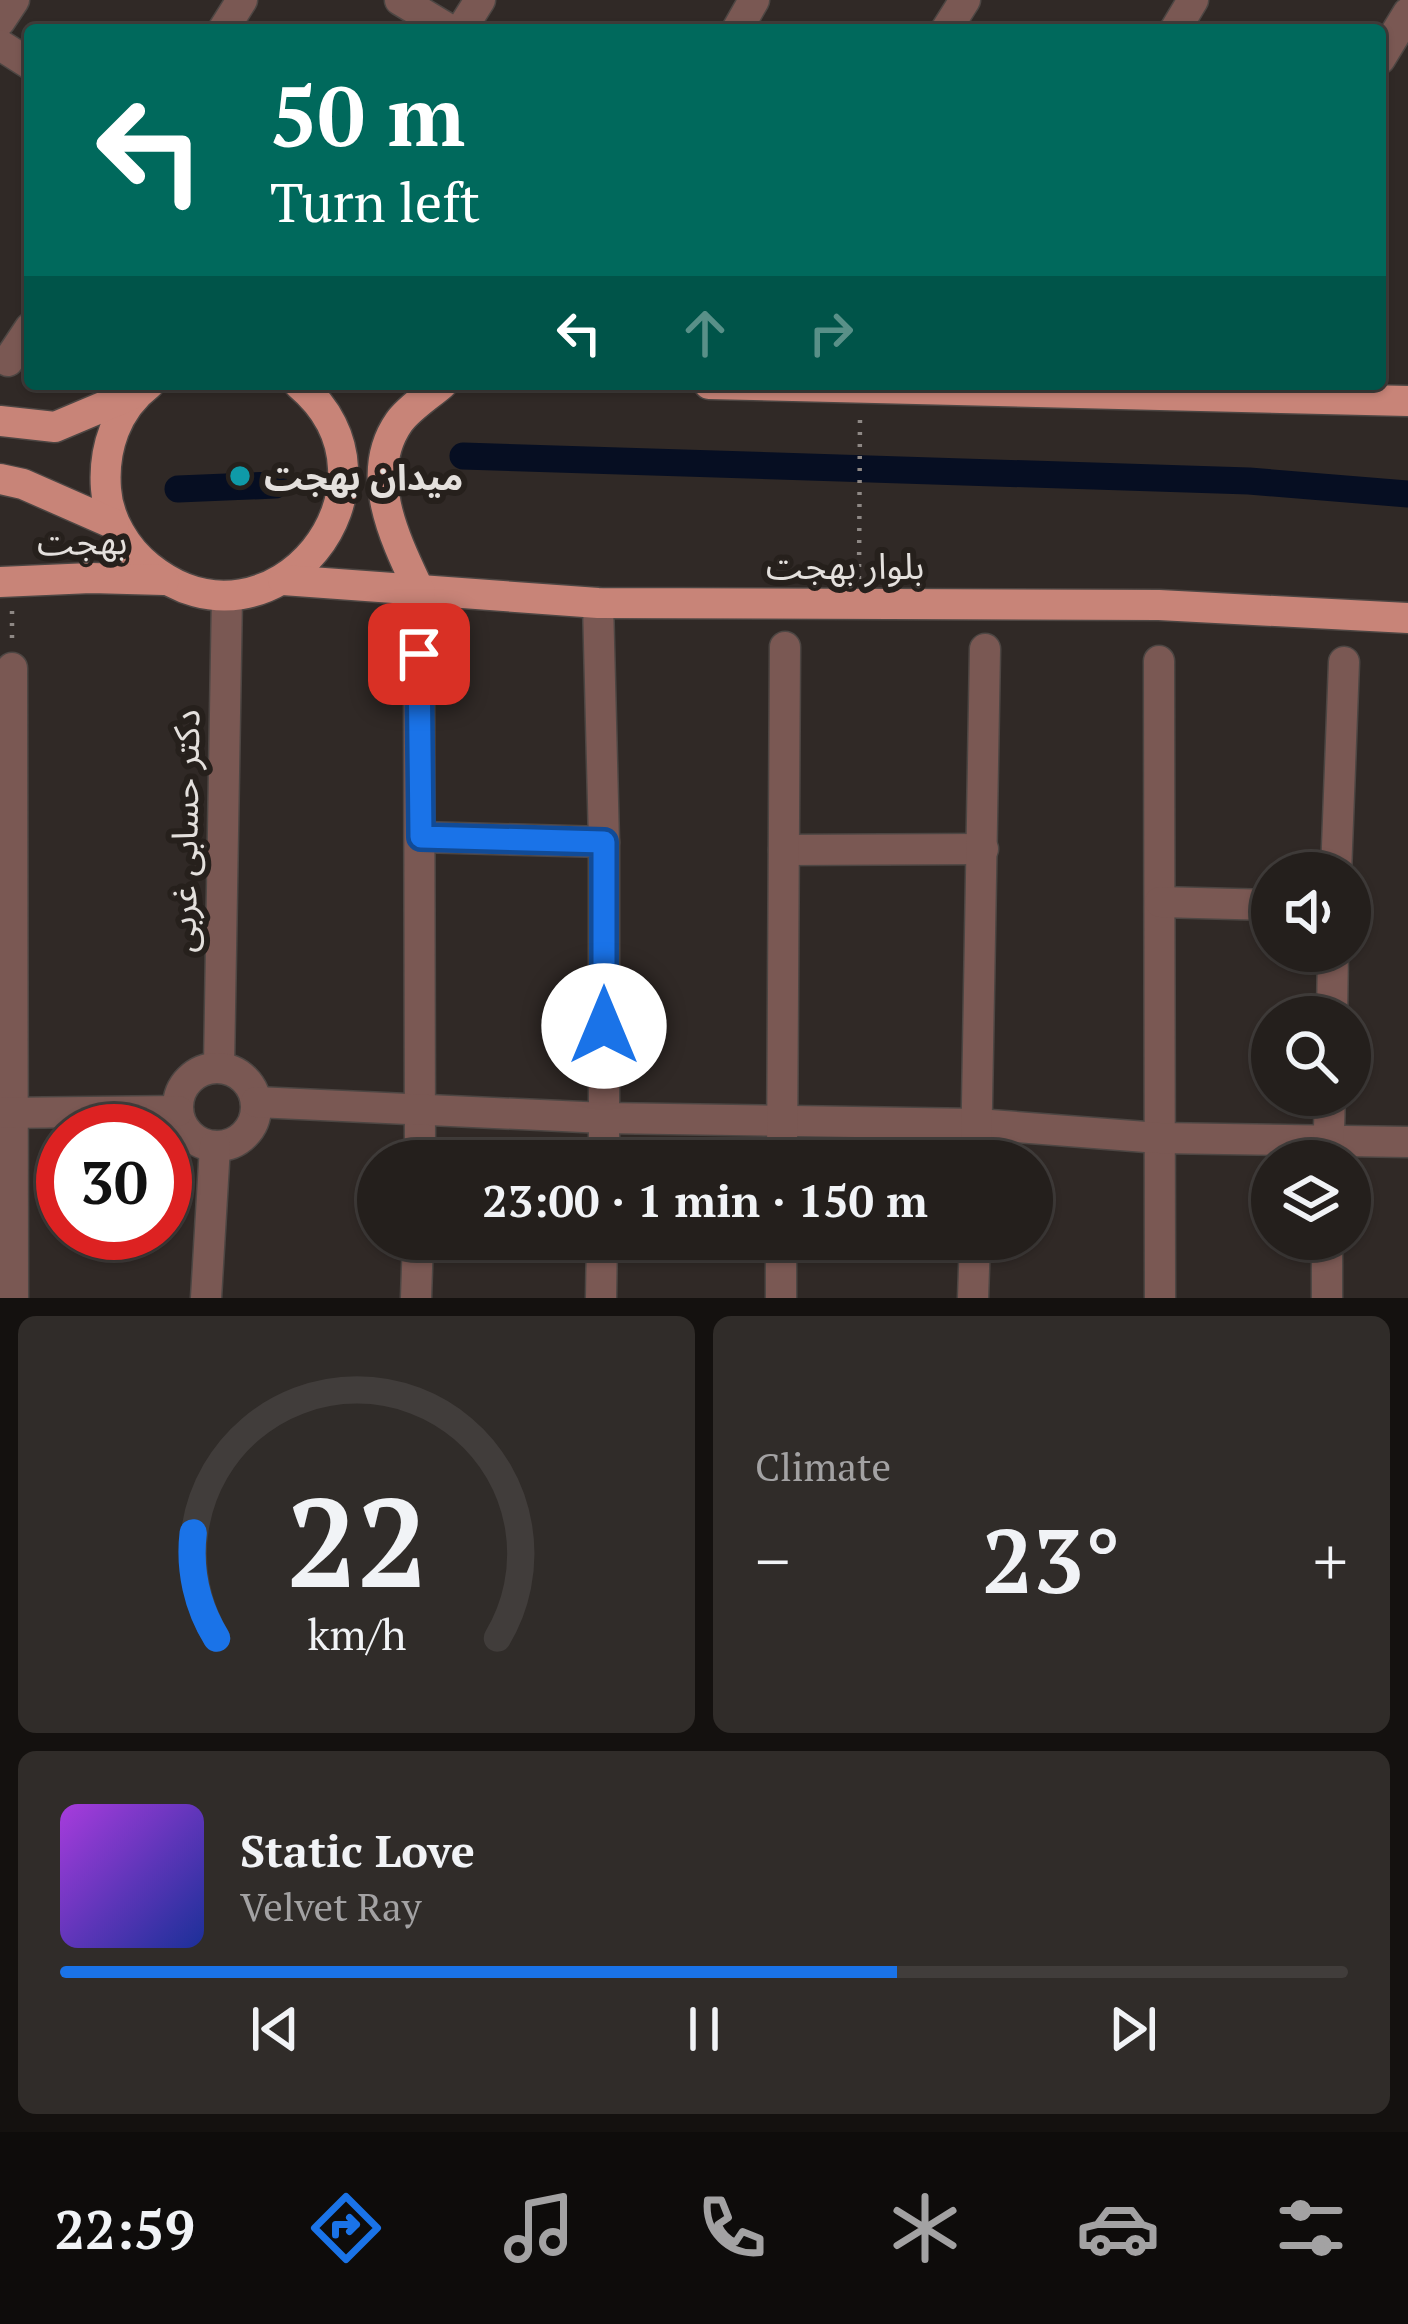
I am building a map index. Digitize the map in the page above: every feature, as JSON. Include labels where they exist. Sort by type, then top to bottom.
[{"type":"main road","points":[[0,421],[56,427],[139,390]]},
{"type":"main road","points":[[141,390],[121,415],[110,441],[106,497],[115,524],[135,556],[164,580]]},
{"type":"main road","points":[[227,596],[265,589],[283,580],[321,546],[342,499],[342,448],[320,401],[306,390]]},
{"type":"main road","points":[[420,592],[391,532],[384,457],[400,421],[435,390]]},
{"type":"main road","points":[[1097,390],[1408,401]]},
{"type":"main road","points":[[0,479],[23,484],[115,524]]},
{"type":"main road","name":"بهجت","points":[[6,582],[164,580],[194,592],[227,596]]},
{"type":"main road","name":"بلوار بهجت","points":[[283,580],[598,603],[1159,605],[1408,618]]},
{"type":"street","points":[[0,21],[14,0]]},
{"type":"street","points":[[400,0],[440,24]]},
{"type":"street","points":[[1390,60],[1408,13]]},
{"type":"street","points":[[8,362],[24,337]]},
{"type":"street","name":"دکتر حسابی غربی","points":[[219,1067],[227,596]]},
{"type":"street","points":[[598,603],[604,1140]]},
{"type":"street","points":[[782,1140],[785,647]]},
{"type":"street","points":[[977,1140],[986,649]]},
{"type":"street","points":[[419,654],[420,1140]]},
{"type":"street","points":[[1159,661],[1160,1298]]},
{"type":"street","points":[[1337,852],[1343,662]]},
{"type":"street","points":[[12,668],[6,741],[12,818],[6,1113],[13,1298]]},
{"type":"street","points":[[421,837],[604,842]]},
{"type":"street","points":[[784,850],[982,849]]},
{"type":"street","points":[[1160,902],[1251,904]]},
{"type":"street","points":[[180,1104],[184,1085],[193,1075],[219,1067],[240,1074],[254,1092],[250,1128],[228,1144],[215,1146],[192,1137]]},
{"type":"street","points":[[256,1102],[604,1118],[977,1124],[1251,1145]]},
{"type":"street","points":[[6,1113],[36,1113]]},
{"type":"street","points":[[1371,1146],[1408,1142]]},
{"type":"street","points":[[206,1298],[215,1146]]},
{"type":"street","points":[[416,1298],[417,1260]]},
{"type":"street","points":[[601,1298],[602,1260]]},
{"type":"street","points":[[781,1260],[781,1298]]},
{"type":"street","points":[[974,1298],[975,1260]]},
{"type":"street","points":[[1327,1298],[1328,1260]]},
{"type":"path","points":[[858,604],[860,436]]},
{"type":"path","points":[[6,582],[12,668]]},
{"type":"waterway","points":[[463,456],[1249,481],[1408,494]]},
{"type":"waterway","points":[[178,489],[275,485]]},
{"type":"place","name":"میدان بهجت","points":[[240,476]]},
{"type":"route","points":[[419,654],[421,837],[604,842],[604,1026]]}]
